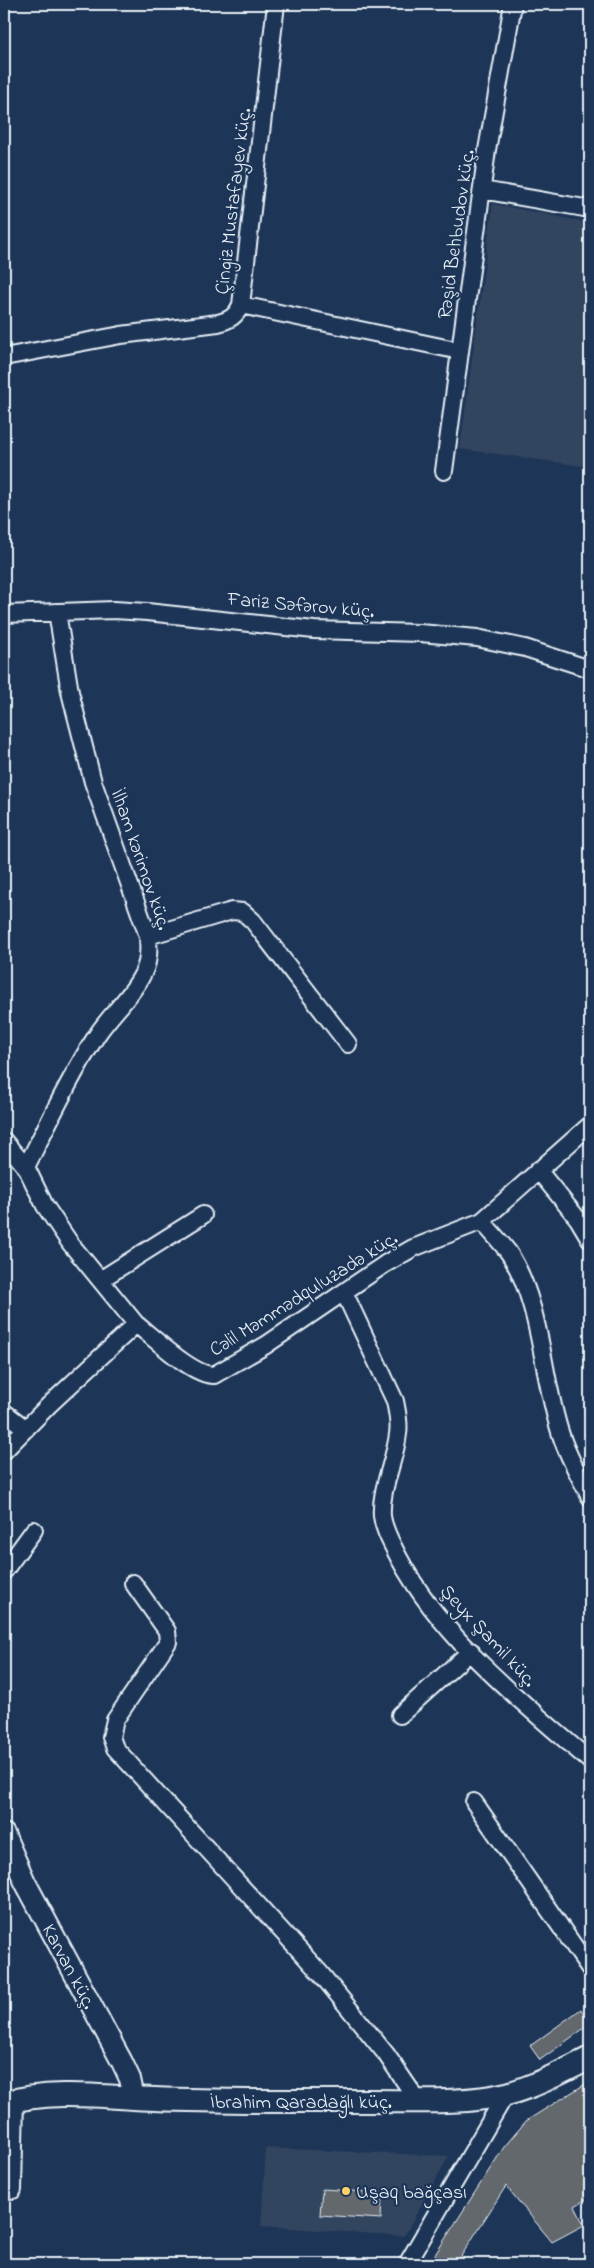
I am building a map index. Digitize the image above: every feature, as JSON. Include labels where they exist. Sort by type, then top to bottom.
[{"type":"main road","name":"İbrahim Qaradağlı küç.","points":[[9,2101],[56,2095],[234,2102],[418,2101],[476,2098],[506,2094],[545,2079],[590,2058]]},
{"type":"street","name":"Çingiz Mustafayev küç.","points":[[4,357],[121,335],[218,323],[229,320],[237,314],[241,305],[276,4]]},
{"type":"street","name":"Rəşid Behbudov küç.","points":[[444,471],[482,190],[514,4]]},
{"type":"street","points":[[482,190],[590,209]]},
{"type":"street","points":[[241,305],[460,351]]},
{"type":"street","name":"Fariz Səfərov küç.","points":[[4,614],[114,610],[165,613],[304,629],[420,633],[477,638],[525,648],[590,669]]},
{"type":"street","name":"İlham kərimov küç.","points":[[26,1167],[98,1032],[141,979],[147,965],[148,936],[93,782],[70,692],[57,612]]},
{"type":"street","points":[[148,936],[232,911],[243,912],[253,921],[348,1044]]},
{"type":"street","name":"Cəlil Məmmədquluzadə küç.","points":[[136,1324],[195,1369],[208,1375],[214,1375],[266,1345],[413,1248],[482,1221],[590,1125]]},
{"type":"street","points":[[4,1141],[26,1167],[45,1206],[70,1243],[136,1324],[4,1451]]},
{"type":"street","points":[[538,1170],[578,1219],[590,1239]]},
{"type":"street","points":[[100,1280],[203,1215]]},
{"type":"street","points":[[482,1221],[508,1252],[521,1276],[537,1328],[560,1434],[573,1465],[590,1497]]},
{"type":"street","name":"Şeyx Şamil küç.","points":[[344,1292],[394,1400],[398,1418],[398,1434],[384,1497],[382,1514],[384,1526],[421,1595],[510,1692],[590,1761]]},
{"type":"street","points":[[4,1412],[26,1429]]},
{"type":"street","points":[[4,1571],[34,1530]]},
{"type":"street","points":[[133,1582],[167,1632],[168,1642],[115,1720],[112,1737],[115,1748],[321,1974],[386,2054],[418,2101]]},
{"type":"street","points":[[400,1715],[471,1651]]},
{"type":"street","points":[[474,1802],[590,1969]]},
{"type":"street","name":"Karvan küç.","points":[[4,1834],[25,1882],[122,2062],[130,2079],[134,2098]]},
{"type":"street","points":[[407,2264],[506,2094]]},
{"type":"street","points":[[9,2101],[13,2190]]},
{"type":"shaded area","points":[[493,204],[590,223],[590,467],[460,449]]},
{"type":"shaded area","name":"Uşaq bağçası","points":[[266,2148],[449,2156],[404,2236],[261,2226]]},
{"type":"building","points":[[581,2009],[590,2024],[540,2060],[530,2046]]},
{"type":"building","points":[[590,2081],[590,2197],[575,2206],[584,2225],[552,2242],[506,2186],[456,2264],[429,2264],[504,2147],[526,2121]]},
{"type":"building","points":[[322,2189],[382,2193],[381,2219],[320,2215]]},
{"type":"place","name":"Uşaq bağçası","points":[[346,2191]]}]
